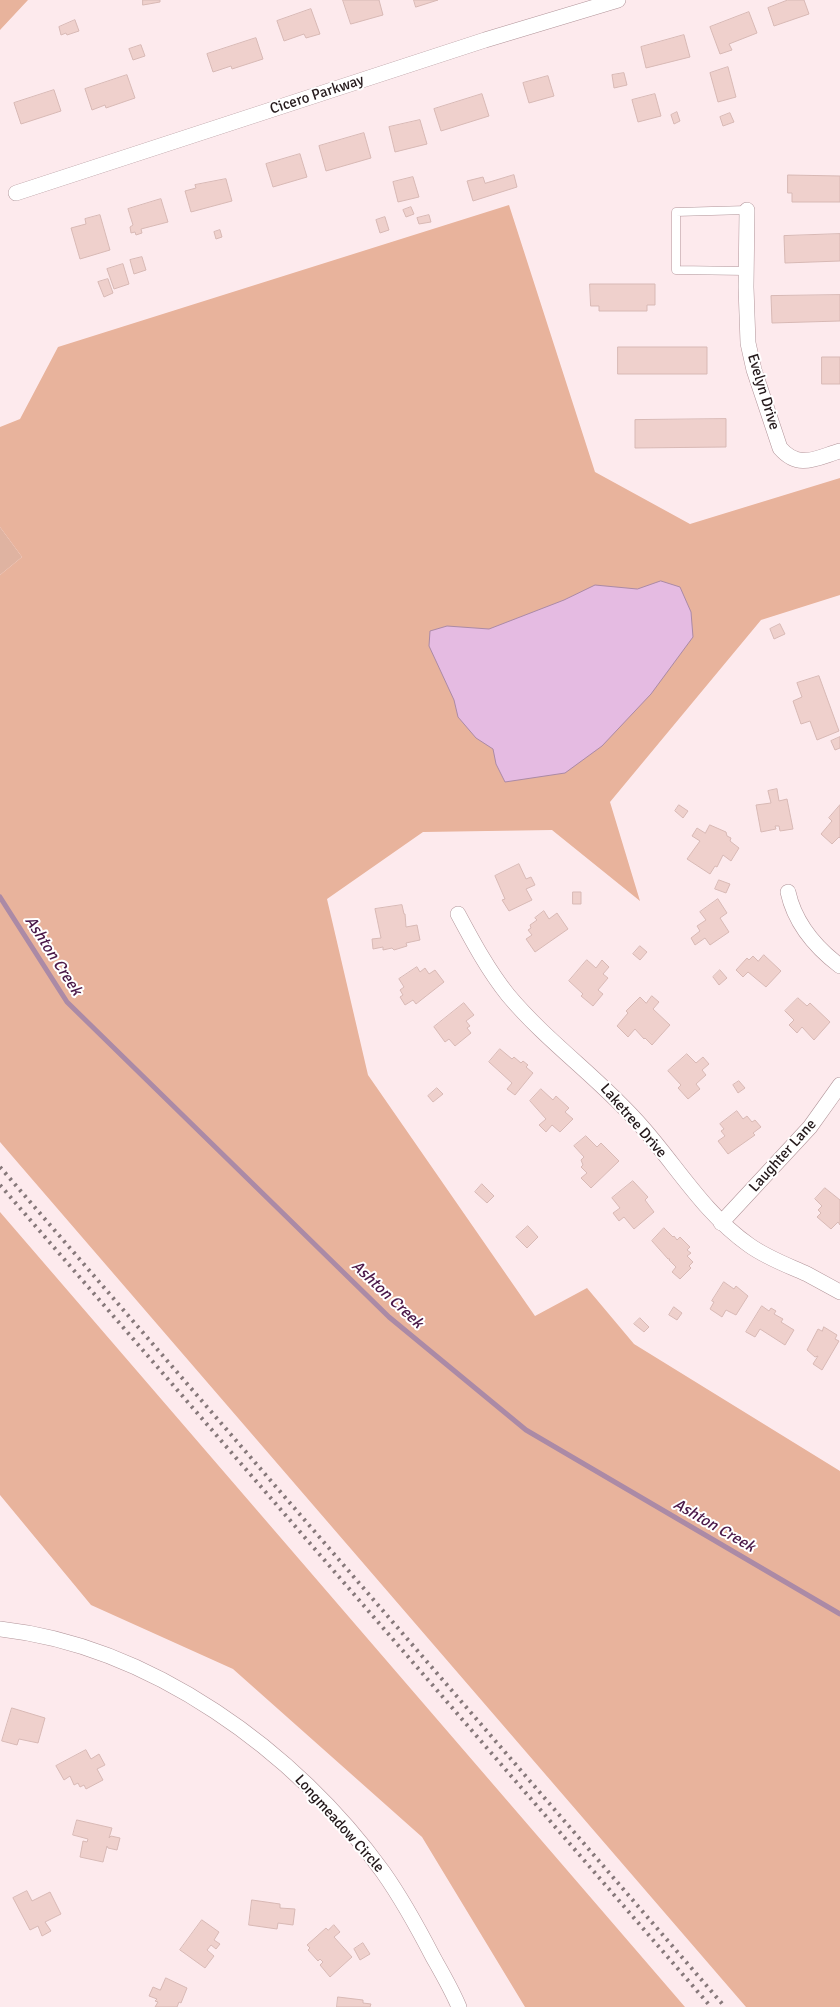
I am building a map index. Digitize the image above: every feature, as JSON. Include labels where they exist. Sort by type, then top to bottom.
[{"type":"street","name":"Cicero Parkway","points":[[16,193],[618,0]]},
{"type":"street","name":"Evelyn Drive","points":[[747,210],[748,343],[754,370],[780,448],[787,456],[796,461],[807,461],[840,451]]},
{"type":"street","points":[[788,892],[797,920],[829,958],[840,966]]},
{"type":"street","name":"Laketree Drive","points":[[458,914],[485,963],[509,995],[530,1018],[600,1082],[643,1128],[698,1198],[721,1223],[750,1246],[840,1292]]},
{"type":"street","name":"Laughter Lane","points":[[721,1223],[810,1127],[840,1085]]},
{"type":"street","name":"Longmeadow Circle","points":[[0,1629],[90,1649],[123,1662],[167,1683],[204,1705],[254,1739],[315,1793],[350,1831],[382,1871],[409,1912],[459,2007]]},
{"type":"lane","points":[[746,271],[676,270],[676,212],[747,210]]},
{"type":"shaded area","points":[[0,0],[28,0],[0,30]]},
{"type":"shaded area","points":[[509,205],[595,472],[690,524],[840,478],[840,595],[761,620],[610,802],[640,901],[552,830],[423,832],[327,899],[368,1075],[535,1316],[587,1288],[634,1344],[840,1471],[840,2007],[746,2007],[0,1142],[0,575],[22,557],[0,527],[0,427],[20,419],[58,347]]},
{"type":"shaded area","points":[[0,527],[22,557],[0,575]]},
{"type":"shaded area","points":[[661,581],[680,587],[691,612],[693,637],[651,694],[602,746],[565,773],[505,782],[496,764],[493,749],[476,738],[458,717],[454,700],[429,646],[430,631],[447,626],[489,629],[564,600],[595,585],[637,589]]},
{"type":"shaded area","points":[[0,1212],[685,2007],[525,2007],[422,1837],[233,1669],[91,1605],[0,1495]]},
{"type":"building","points":[[143,0],[160,0],[160,2],[143,5]]},
{"type":"building","points":[[343,0],[379,0],[383,15],[351,24]]},
{"type":"building","points":[[414,0],[438,0],[416,7]]},
{"type":"building","points":[[788,0],[804,0],[809,14],[774,26],[768,8]]},
{"type":"building","points":[[311,9],[320,34],[306,38],[304,34],[284,41],[277,21]]},
{"type":"building","points":[[749,12],[757,33],[729,44],[732,50],[720,54],[710,27]]},
{"type":"building","points":[[75,20],[79,31],[61,35],[59,27]]},
{"type":"building","points":[[684,35],[690,57],[646,68],[641,47]]},
{"type":"building","points":[[256,38],[263,59],[232,69],[231,66],[213,72],[207,54]]},
{"type":"building","points":[[141,45],[145,56],[133,60],[129,49]]},
{"type":"building","points":[[728,67],[736,97],[718,102],[710,73]]},
{"type":"building","points":[[624,73],[627,85],[614,88],[612,75]]},
{"type":"building","points":[[127,75],[135,98],[106,108],[105,105],[92,110],[85,89]]},
{"type":"building","points":[[548,76],[554,96],[529,103],[523,83]]},
{"type":"building","points":[[54,90],[61,111],[21,124],[14,103]]},
{"type":"building","points":[[482,94],[489,116],[441,131],[434,109]]},
{"type":"building","points":[[655,94],[661,116],[638,122],[632,100]]},
{"type":"building","points":[[677,112],[680,121],[674,124],[671,115]]},
{"type":"building","points":[[730,113],[734,122],[723,126],[720,117]]},
{"type":"building","points":[[420,120],[427,144],[395,152],[389,127]]},
{"type":"building","points":[[364,133],[371,158],[326,171],[319,146]]},
{"type":"building","points":[[300,154],[307,177],[273,187],[266,164]]},
{"type":"building","points":[[514,175],[517,187],[473,201],[467,181],[483,177],[485,183]]},
{"type":"building","points":[[788,175],[840,176],[840,202],[792,202],[792,193],[788,193]]},
{"type":"building","points":[[413,177],[419,197],[398,202],[393,182]]},
{"type":"building","points":[[226,179],[232,201],[191,212],[185,191],[196,188],[195,185]]},
{"type":"building","points":[[161,199],[168,222],[141,229],[142,233],[136,235],[135,232],[131,233],[130,227],[133,225],[128,209]]},
{"type":"building","points":[[411,207],[414,214],[406,217],[403,210]]},
{"type":"building","points":[[100,215],[110,250],[80,259],[71,228],[86,224],[85,219]]},
{"type":"building","points":[[429,215],[431,222],[419,224],[417,218]]},
{"type":"building","points":[[385,217],[389,230],[380,233],[376,220]]},
{"type":"building","points":[[220,230],[222,237],[216,239],[214,232]]},
{"type":"building","points":[[840,234],[840,261],[785,263],[784,236]]},
{"type":"building","points":[[142,257],[146,270],[134,274],[130,260]]},
{"type":"building","points":[[123,264],[129,284],[114,289],[107,269]]},
{"type":"building","points":[[108,279],[113,293],[104,297],[98,282]]},
{"type":"building","points":[[590,284],[655,284],[655,305],[647,305],[647,311],[599,311],[599,306],[591,306]]},
{"type":"building","points":[[840,295],[840,321],[772,323],[771,296]]},
{"type":"building","points":[[618,347],[707,347],[707,374],[618,374]]},
{"type":"building","points":[[822,357],[840,357],[840,384],[822,384]]},
{"type":"building","points":[[726,419],[726,447],[635,448],[635,420]]},
{"type":"building","points":[[780,624],[785,634],[774,639],[770,629]]},
{"type":"building","points":[[819,676],[839,731],[817,740],[810,721],[801,724],[793,701],[802,697],[797,683]]},
{"type":"building","points":[[840,737],[840,748],[835,750],[831,741]]},
{"type":"building","points":[[777,789],[779,801],[787,799],[793,829],[780,831],[779,826],[775,826],[776,829],[761,832],[756,805],[771,803],[768,791]]},
{"type":"building","points":[[679,805],[688,811],[683,818],[675,811]]},
{"type":"building","points":[[840,805],[840,838],[832,844],[821,834],[832,821],[829,818]]},
{"type":"building","points":[[710,825],[726,832],[727,836],[731,838],[730,841],[739,848],[731,861],[723,855],[717,867],[715,866],[710,874],[687,859],[700,841],[692,836],[697,828],[705,833]]},
{"type":"building","points":[[519,864],[526,879],[531,877],[535,885],[526,889],[532,900],[509,911],[502,900],[505,899],[495,876]]},
{"type":"building","points":[[719,880],[730,884],[726,893],[715,889]]},
{"type":"building","points":[[573,892],[581,892],[581,904],[573,904]]},
{"type":"building","points":[[718,899],[727,913],[720,918],[729,932],[710,945],[705,938],[695,945],[691,938],[700,931],[697,926],[706,920],[700,912]]},
{"type":"building","points":[[402,905],[406,927],[417,925],[420,940],[406,943],[407,946],[394,950],[392,948],[383,950],[383,947],[373,949],[372,939],[381,938],[375,909]]},
{"type":"building","points":[[544,911],[549,919],[557,913],[568,929],[535,952],[526,939],[532,935],[528,930],[531,928],[530,925]]},
{"type":"building","points":[[640,946],[647,952],[640,960],[633,954]]},
{"type":"building","points":[[764,955],[781,971],[766,987],[748,972],[743,977],[736,970],[747,958],[749,960],[753,956],[758,961]]},
{"type":"building","points":[[587,960],[596,968],[602,960],[609,967],[603,974],[608,978],[598,990],[603,994],[593,1006],[581,996],[583,994],[569,981]]},
{"type":"building","points":[[417,967],[420,972],[425,968],[429,974],[435,970],[444,982],[416,1004],[413,1000],[405,1005],[400,997],[403,995],[400,990],[404,987],[399,979]]},
{"type":"building","points":[[720,970],[727,978],[719,985],[713,977]]},
{"type":"building","points":[[652,996],[659,1002],[653,1009],[670,1025],[652,1045],[635,1029],[628,1037],[617,1026],[628,1013],[626,1011],[640,997],[646,1003]]},
{"type":"building","points":[[798,998],[807,1006],[810,1003],[830,1022],[814,1040],[802,1027],[797,1033],[789,1025],[794,1020],[785,1011]]},
{"type":"building","points":[[464,1003],[474,1015],[466,1021],[470,1026],[467,1028],[471,1033],[455,1046],[449,1039],[445,1042],[434,1027]]},
{"type":"building","points":[[500,1049],[512,1059],[514,1057],[521,1063],[523,1061],[528,1065],[526,1067],[533,1073],[515,1095],[507,1089],[512,1083],[489,1062]]},
{"type":"building","points":[[687,1054],[696,1063],[703,1057],[709,1064],[702,1070],[706,1075],[696,1084],[700,1089],[688,1099],[678,1088],[681,1085],[668,1071]]},
{"type":"building","points":[[739,1081],[745,1088],[738,1093],[733,1085]]},
{"type":"building","points":[[437,1088],[443,1094],[433,1102],[428,1096]]},
{"type":"building","points":[[541,1089],[553,1100],[556,1096],[569,1108],[565,1112],[573,1119],[560,1132],[552,1125],[546,1132],[539,1125],[546,1119],[530,1101]]},
{"type":"building","points":[[737,1111],[743,1119],[747,1116],[752,1122],[755,1120],[761,1127],[753,1133],[755,1135],[728,1154],[718,1141],[725,1136],[721,1131],[724,1129],[720,1124]]},
{"type":"building","points":[[586,1136],[597,1147],[601,1143],[619,1161],[591,1188],[581,1178],[587,1173],[581,1167],[583,1165],[581,1160],[584,1157],[574,1146]]},
{"type":"building","points":[[633,1181],[648,1197],[645,1200],[654,1212],[634,1229],[624,1217],[619,1221],[613,1213],[620,1208],[612,1198]]},
{"type":"building","points":[[482,1184],[494,1196],[487,1203],[475,1192]]},
{"type":"building","points":[[825,1188],[840,1200],[840,1225],[838,1222],[831,1229],[817,1217],[821,1213],[818,1210],[822,1206],[815,1199]]},
{"type":"building","points":[[528,1226],[538,1237],[527,1248],[516,1237]]},
{"type":"building","points":[[664,1228],[677,1240],[680,1237],[690,1247],[687,1250],[691,1253],[687,1256],[693,1262],[689,1266],[691,1268],[680,1279],[672,1272],[676,1267],[652,1241]]},
{"type":"building","points":[[724,1282],[734,1289],[736,1286],[748,1296],[736,1315],[726,1310],[722,1317],[710,1309],[714,1302],[712,1301]]},
{"type":"building","points":[[762,1306],[769,1311],[771,1308],[776,1311],[774,1314],[783,1319],[781,1322],[794,1330],[785,1345],[760,1329],[755,1337],[746,1332]]},
{"type":"building","points":[[674,1307],[682,1313],[677,1320],[669,1315]]},
{"type":"building","points":[[640,1318],[649,1327],[644,1332],[634,1324]]},
{"type":"building","points":[[824,1327],[837,1335],[835,1339],[839,1341],[822,1370],[813,1364],[818,1356],[815,1357],[807,1350],[818,1329],[822,1331]]},
{"type":"building","points":[[12,1708],[45,1718],[38,1743],[19,1739],[17,1745],[2,1741]]},
{"type":"building","points":[[86,1750],[91,1759],[99,1754],[105,1765],[97,1769],[103,1780],[86,1789],[84,1785],[80,1787],[78,1783],[74,1785],[70,1776],[64,1780],[56,1766]]},
{"type":"building","points":[[77,1820],[112,1828],[109,1838],[111,1836],[120,1838],[117,1850],[107,1846],[103,1862],[80,1857],[83,1841],[87,1842],[88,1839],[73,1835]]},
{"type":"building","points":[[27,1891],[32,1901],[50,1892],[61,1914],[45,1922],[51,1931],[42,1936],[38,1926],[30,1930],[13,1898]]},
{"type":"building","points":[[252,1900],[280,1904],[280,1908],[295,1909],[293,1925],[278,1923],[277,1929],[249,1925]]},
{"type":"building","points":[[202,1920],[219,1932],[214,1940],[220,1944],[216,1949],[211,1945],[207,1950],[214,1956],[205,1968],[180,1950]]},
{"type":"building","points":[[334,1925],[340,1932],[334,1937],[352,1957],[330,1977],[320,1965],[323,1962],[320,1959],[318,1961],[308,1950],[310,1948],[307,1945],[326,1928],[328,1930]]},
{"type":"building","points":[[363,1943],[370,1954],[360,1960],[354,1949]]},
{"type":"building","points":[[166,1978],[187,1988],[181,2003],[179,2002],[177,2007],[155,2007],[158,2002],[155,2001],[157,1999],[149,1996],[153,1987],[160,1990]]},
{"type":"building","points":[[338,1997],[363,2000],[363,2003],[371,2004],[370,2007],[337,2007]]},
{"type":"waterway","name":"Ashton Creek","points":[[0,897],[67,1002],[389,1317],[526,1430],[840,1614]]},
{"type":"railway","points":[[0,1167],[725,2007]]},
{"type":"railway","points":[[0,1185],[711,2007]]}]
